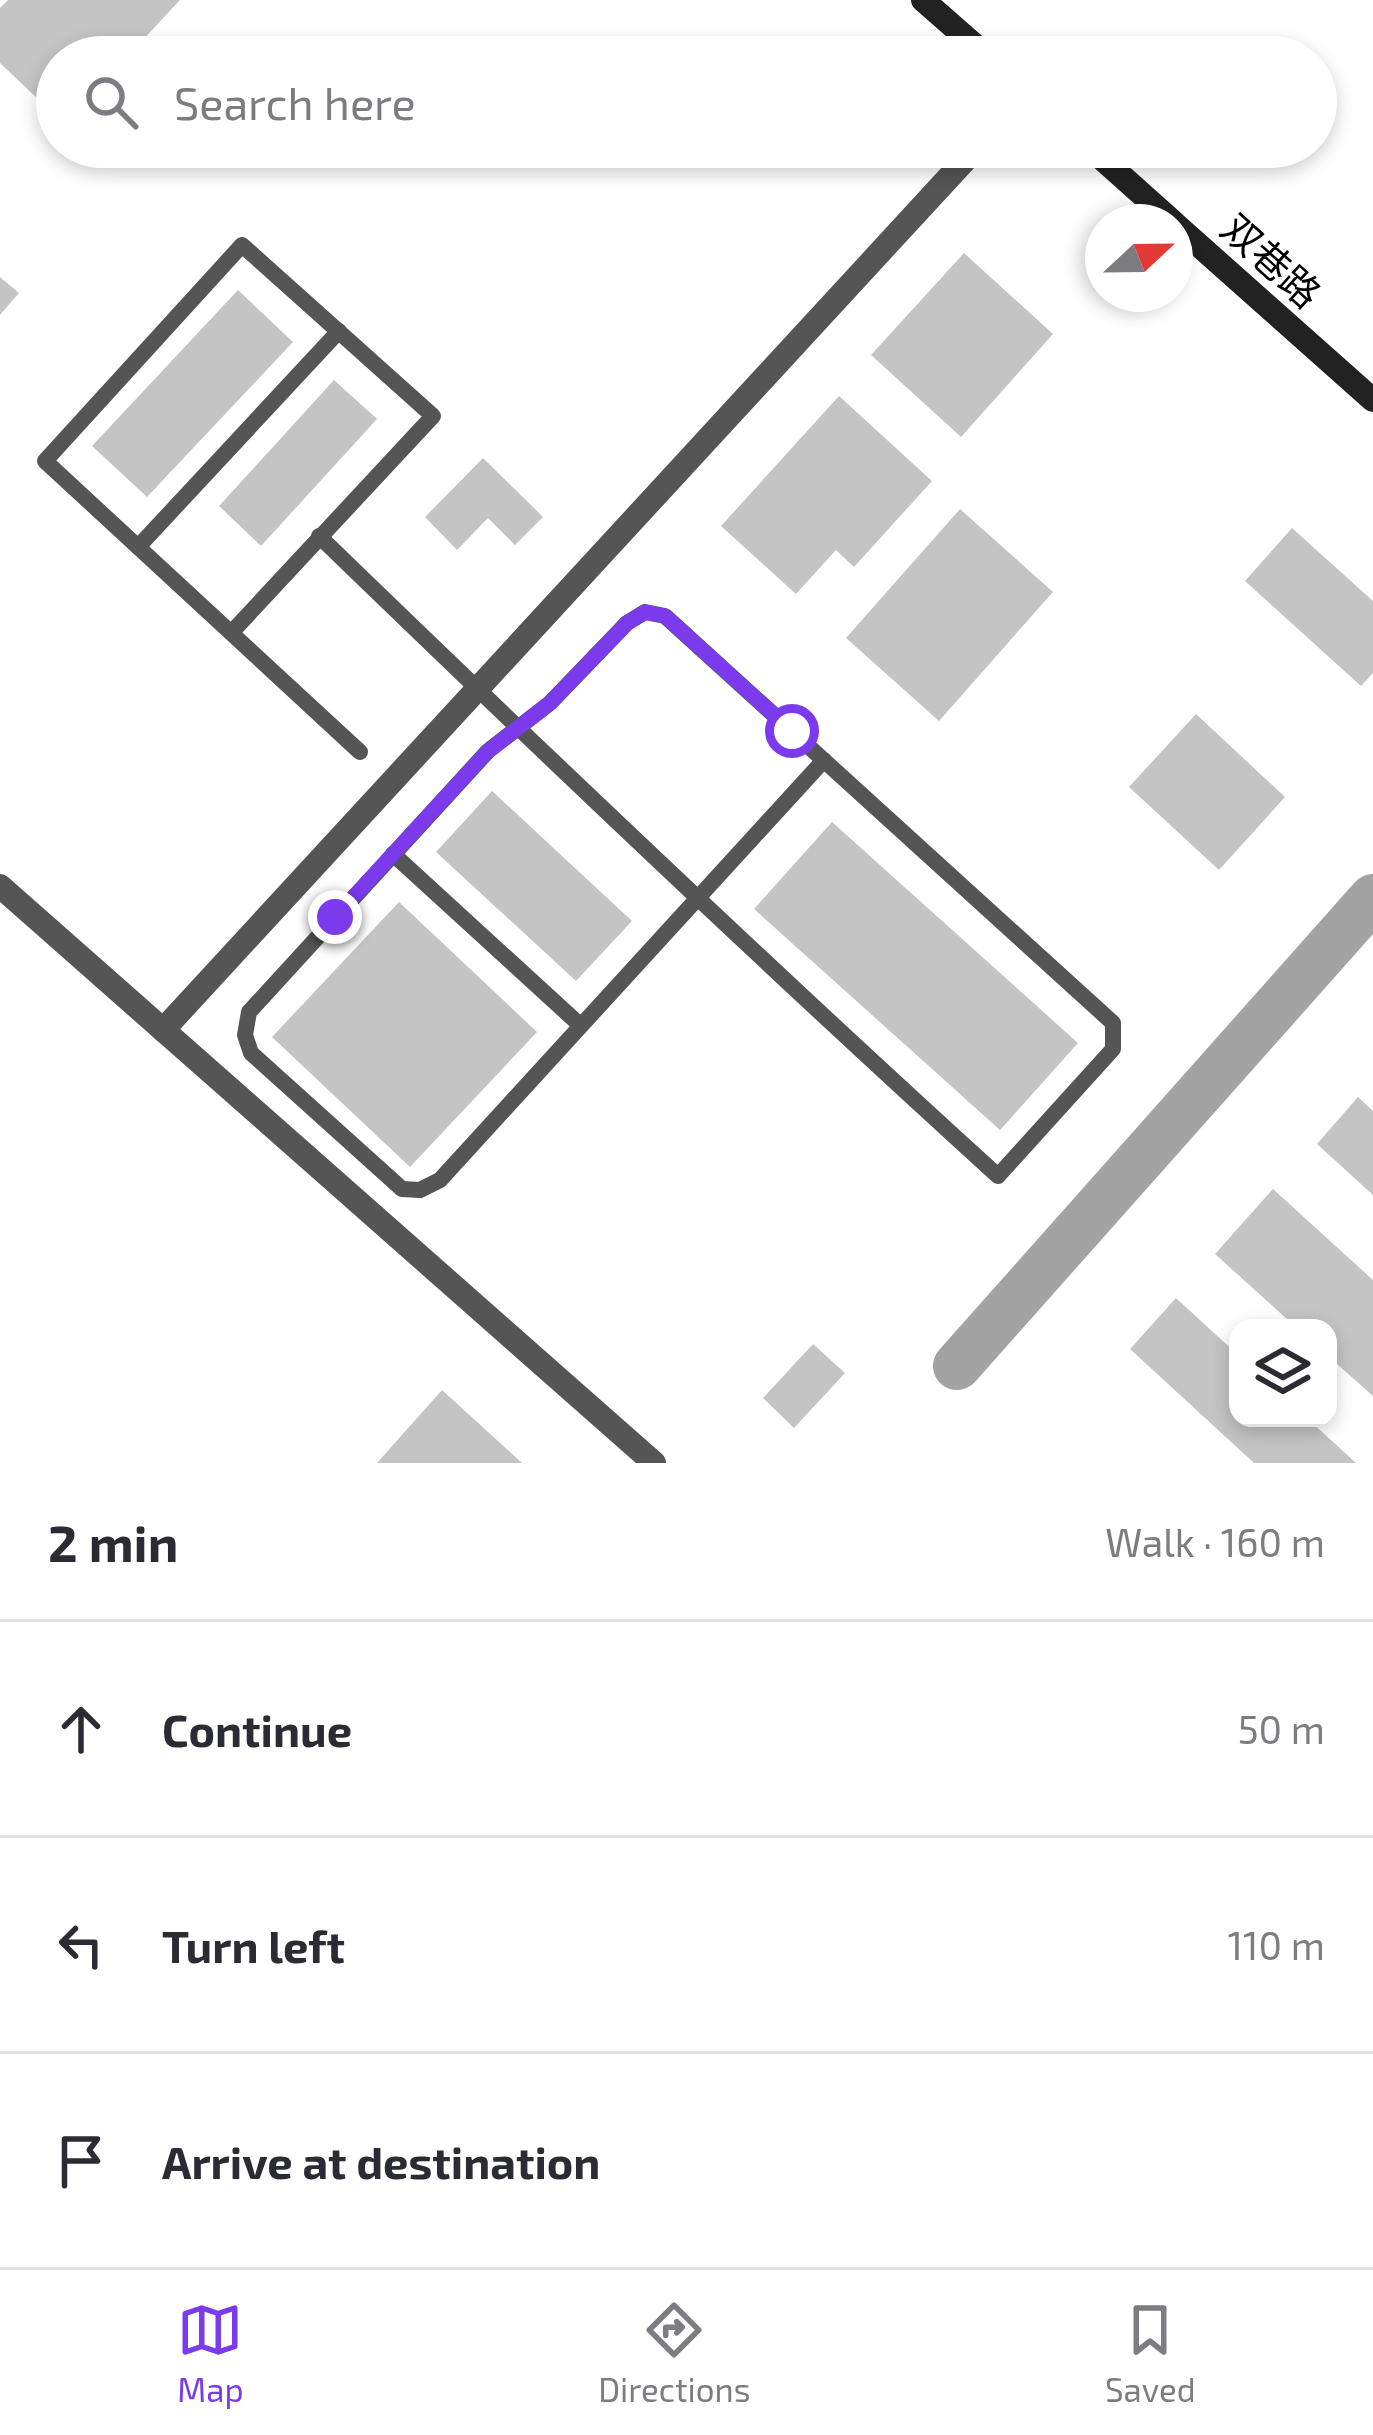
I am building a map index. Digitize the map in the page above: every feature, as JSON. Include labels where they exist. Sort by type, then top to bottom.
[{"type":"main road","points":[[923,0],[964,36]]},
{"type":"main road","name":"双巷路","points":[[1112,168],[1153,204]]},
{"type":"main road","name":"双巷路","points":[[1193,240],[1373,400]]},
{"type":"street","points":[[163,1030],[958,168]]},
{"type":"street","points":[[0,886],[654,1463]]},
{"type":"lane","points":[[232,633],[433,416],[242,245],[45,461],[360,752]]},
{"type":"lane","points":[[138,547],[339,331]]},
{"type":"lane","points":[[319,536],[477,689],[694,899],[998,1177],[1113,1049],[1113,1023],[824,760],[665,616],[645,612],[627,623],[550,703],[488,751],[249,1012],[244,1035],[251,1053],[402,1189],[420,1190],[440,1180],[694,899],[824,760]]},
{"type":"lane","points":[[393,854],[580,1025]]},
{"type":"building","points":[[8,0],[180,0],[147,36],[36,36],[36,97],[0,63],[0,8]]},
{"type":"building","points":[[964,253],[1053,334],[961,437],[871,355]]},
{"type":"building","points":[[0,277],[19,293],[0,315]]},
{"type":"building","points":[[238,290],[293,342],[147,497],[92,446]]},
{"type":"building","points":[[334,380],[377,419],[261,546],[219,506]]},
{"type":"building","points":[[839,396],[932,481],[854,567],[836,550],[796,594],[721,526]]},
{"type":"building","points":[[483,458],[543,517],[515,545],[488,518],[457,550],[425,517]]},
{"type":"building","points":[[960,509],[1053,592],[939,721],[846,638]]},
{"type":"building","points":[[1292,528],[1373,601],[1373,673],[1361,686],[1245,581]]},
{"type":"building","points":[[1196,714],[1285,797],[1219,870],[1129,787]]},
{"type":"building","points":[[492,791],[632,921],[576,981],[436,852]]},
{"type":"building","points":[[832,822],[1078,1043],[1000,1130],[754,909]]},
{"type":"building","points":[[399,902],[537,1032],[410,1167],[272,1037]]},
{"type":"building","points":[[1358,1097],[1373,1111],[1373,1195],[1317,1144]]},
{"type":"building","points":[[1273,1189],[1373,1280],[1373,1396],[1337,1364],[1337,1319],[1287,1319],[1215,1254]]},
{"type":"building","points":[[1176,1298],[1229,1347],[1229,1427],[1317,1427],[1356,1463],[1254,1463],[1130,1349]]},
{"type":"building","points":[[813,1344],[845,1373],[794,1428],[763,1398]]},
{"type":"building","points":[[442,1390],[522,1463],[377,1463]]},
{"type":"waterway","points":[[957,1366],[1373,898]]},
{"type":"route","points":[[335,917],[488,751],[550,703],[627,623],[645,612],[665,616],[792,731]]}]
